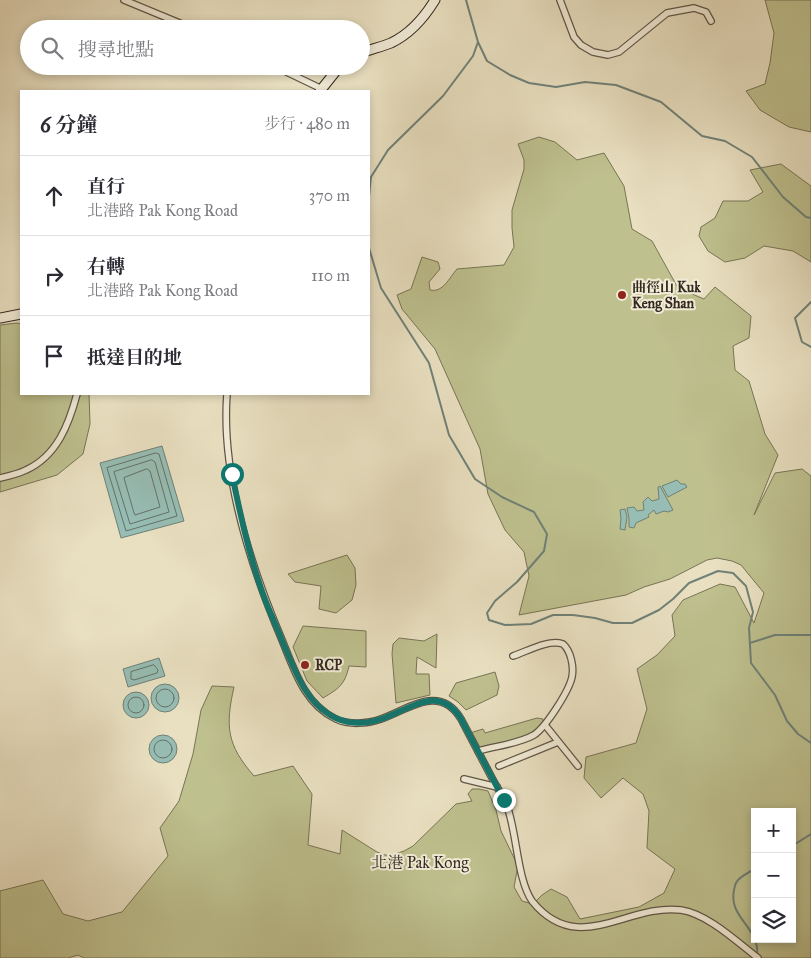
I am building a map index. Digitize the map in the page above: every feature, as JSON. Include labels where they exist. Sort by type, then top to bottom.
[{"type":"main road","points":[[370,51],[390,44],[406,34],[421,20],[435,0]]},
{"type":"main road","points":[[321,90],[333,75]]},
{"type":"main road","points":[[0,318],[20,314]]},
{"type":"street","points":[[124,0],[172,20]]},
{"type":"street","points":[[560,0],[574,37],[581,45],[594,52],[608,55],[619,52],[668,13],[694,8],[706,12],[711,21]]},
{"type":"street","points":[[292,75],[321,90]]},
{"type":"street","points":[[0,478],[26,470],[50,454],[62,437],[78,395]]},
{"type":"street","points":[[227,395],[227,439],[239,511],[263,594],[307,695],[329,715],[340,720],[357,723],[382,719],[432,700],[440,702],[456,711],[497,787],[509,815],[528,894],[539,910],[554,923],[570,929],[588,931],[606,928],[654,911],[683,911],[703,918],[758,958]]},
{"type":"street","points":[[478,751],[525,739],[535,734],[545,725],[571,681],[572,669],[568,650],[563,644],[554,642],[513,656]]},
{"type":"street","points":[[545,725],[578,766]]},
{"type":"street","points":[[499,766],[558,742]]},
{"type":"street","points":[[464,779],[497,787]]},
{"type":"green space","points":[[765,0],[811,0],[811,132],[789,127],[760,110],[746,91],[765,84],[770,63],[774,33]]},
{"type":"green space","points":[[539,137],[555,142],[577,160],[604,153],[624,186],[632,229],[652,241],[678,288],[704,299],[715,287],[751,316],[749,338],[733,346],[735,370],[749,381],[765,434],[778,455],[754,515],[775,473],[802,469],[811,476],[811,958],[84,958],[78,955],[68,958],[0,958],[0,891],[43,880],[63,914],[88,921],[122,912],[168,856],[160,828],[179,801],[193,754],[201,710],[212,686],[234,687],[229,725],[230,735],[238,755],[254,776],[293,766],[312,794],[308,845],[340,854],[342,830],[377,852],[392,855],[413,846],[456,804],[472,801],[468,794],[472,789],[479,789],[488,791],[496,810],[501,831],[518,866],[514,887],[522,901],[533,904],[551,889],[567,897],[580,919],[639,907],[664,893],[675,869],[647,848],[649,811],[643,794],[623,778],[601,798],[584,778],[586,757],[636,743],[647,709],[637,669],[657,655],[675,636],[672,615],[683,600],[720,584],[735,587],[754,623],[764,593],[741,565],[717,558],[707,560],[670,579],[626,595],[519,615],[529,576],[524,552],[505,530],[488,494],[480,449],[435,349],[402,309],[397,295],[411,289],[422,257],[438,262],[440,269],[429,282],[430,290],[442,287],[457,269],[504,265],[514,247],[512,210],[524,169],[524,160],[518,144]]},
{"type":"green space","points":[[781,164],[811,186],[811,262],[793,251],[764,246],[745,258],[725,262],[708,251],[699,236],[701,227],[715,218],[723,201],[748,201],[763,192],[750,170]]},
{"type":"green space","points":[[20,324],[20,395],[89,395],[90,424],[83,454],[57,475],[0,492],[0,325]]},
{"type":"green space","points":[[347,555],[355,568],[356,585],[352,600],[336,613],[319,609],[321,586],[295,582],[288,574]]},
{"type":"green space","points":[[303,626],[366,631],[366,667],[349,666],[340,686],[323,698],[307,681],[293,647]]},
{"type":"green space","points":[[437,634],[436,668],[417,657],[416,674],[429,674],[430,695],[396,703],[392,654],[393,644],[399,638],[424,641]]},
{"type":"green space","points":[[495,672],[499,686],[497,695],[466,710],[449,696],[456,683]]},
{"type":"green space","points":[[537,718],[543,719],[543,725],[524,737],[477,749],[470,733],[483,729],[485,733]]},
{"type":"water","points":[[162,446],[184,521],[121,538],[100,463]]},
{"type":"water","points":[[677,480],[687,487],[668,497],[662,486]]},
{"type":"water","points":[[660,486],[673,510],[656,514],[654,510],[648,515],[649,517],[636,523],[634,528],[629,527],[627,508],[634,507],[637,511],[644,510],[643,502],[648,497],[652,501],[659,499],[658,487]]},
{"type":"water","points":[[625,509],[627,517],[625,530],[620,529],[620,510]]},
{"type":"water","points":[[159,658],[165,676],[128,687],[123,669]]},
{"type":"water","points":[[165,684],[175,688],[179,698],[175,708],[165,712],[155,708],[151,698],[155,688]]},
{"type":"water","points":[[136,692],[145,696],[149,705],[145,714],[136,718],[127,714],[123,705],[127,696]]},
{"type":"water","points":[[163,735],[173,739],[177,749],[173,759],[163,763],[153,759],[149,749],[153,739]]},
{"type":"waterway","points":[[466,0],[478,42],[487,61],[510,75],[529,83],[556,87],[585,82],[616,85],[661,102],[702,136],[725,141],[752,157],[783,197],[806,217],[811,218]]},
{"type":"waterway","points":[[370,187],[371,177],[388,150],[443,96],[473,56],[478,42]]},
{"type":"waterway","points":[[370,251],[381,288],[429,363],[449,435],[475,479],[502,497],[534,512],[547,534],[544,551],[517,582],[495,601],[487,613],[489,620],[505,625],[531,624],[553,615],[573,615],[613,623],[632,623],[659,610],[689,583],[718,571],[733,573],[746,586],[753,612],[749,628],[751,663],[775,695],[787,721],[798,734],[811,743]]},
{"type":"waterway","points":[[811,302],[795,318],[802,342],[811,347]]},
{"type":"waterway","points":[[750,643],[775,635],[811,635]]},
{"type":"waterway","points":[[796,843],[811,834]]},
{"type":"waterway","points":[[751,871],[737,881],[733,900],[735,908],[754,937],[757,945],[757,955]]},
{"type":"place","name":"曲徑山 Kuk Keng Shan","points":[[622,295]]},
{"type":"place","name":"RCP","points":[[305,665]]},
{"type":"district","name":"北港 Pak Kong","points":[[420,862]]},
{"type":"route","points":[[232,474],[239,511],[263,594],[301,684],[311,700],[335,718],[357,723],[382,719],[415,704],[432,700],[453,708],[461,719],[504,800]]}]
